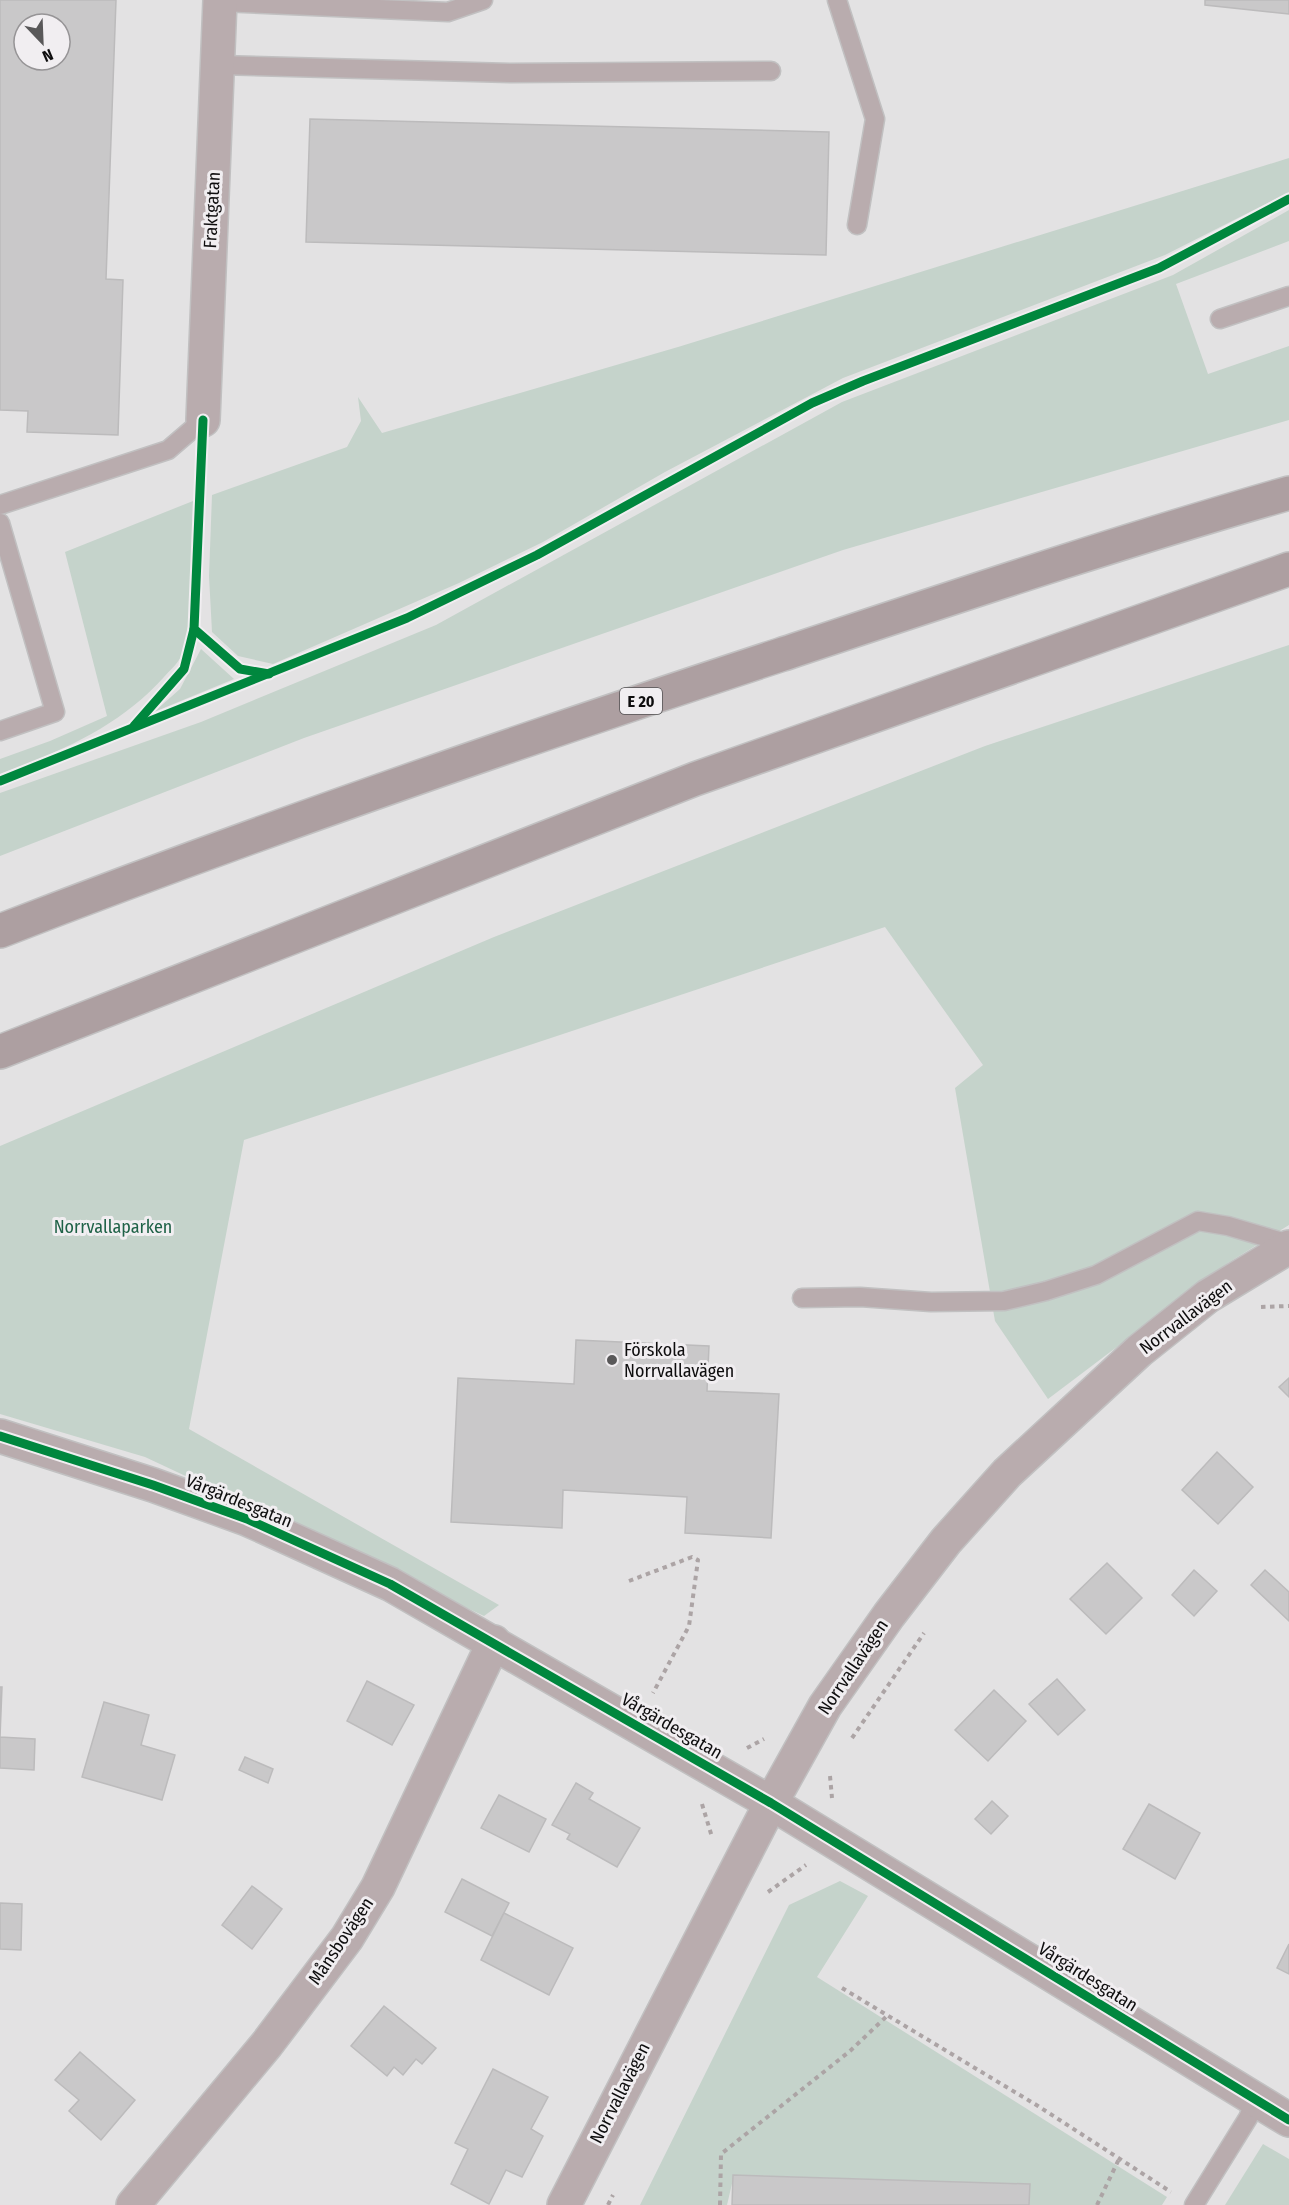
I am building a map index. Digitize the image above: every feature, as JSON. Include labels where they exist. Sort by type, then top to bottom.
[{"type":"highway","name":"E 20","points":[[0,931],[173,864],[493,750],[1142,535],[1289,493]]},
{"type":"highway","points":[[0,1052],[695,779],[1289,569]]},
{"type":"street","name":"Fraktgatan","points":[[203,420],[220,1]]},
{"type":"street","name":"Norrvallavägen","points":[[564,2205],[771,1803],[825,1706],[889,1615],[946,1541],[1006,1473],[1139,1352],[1208,1296],[1289,1246]]},
{"type":"street","name":"Vårgärdesgatan","points":[[0,1436],[153,1485],[247,1520],[390,1584],[495,1642],[771,1803],[1289,2120]]},
{"type":"street","name":"Månsbovägen","points":[[133,2205],[267,2044],[347,1938],[378,1887],[495,1642]]},
{"type":"lane","points":[[220,1],[448,12],[483,0]]},
{"type":"lane","points":[[837,0],[875,119],[857,225]]},
{"type":"lane","points":[[219,65],[511,73],[771,71]]},
{"type":"lane","points":[[1220,319],[1289,296]]},
{"type":"lane","points":[[0,505],[168,450],[203,420]]},
{"type":"lane","points":[[0,523],[56,712],[0,731]]},
{"type":"lane","points":[[802,1298],[860,1297],[931,1302],[1004,1301],[1046,1292],[1096,1275],[1198,1221],[1228,1226],[1289,1246]]},
{"type":"lane","points":[[1194,2205],[1248,2118],[1256,2100]]},
{"type":"path","points":[[1257,1308],[1289,1306]]},
{"type":"path","points":[[629,1581],[692,1557],[698,1560],[689,1626],[668,1671],[649,1699]]},
{"type":"path","points":[[846,1746],[926,1631]]},
{"type":"path","points":[[831,1773],[829,1782],[833,1802]]},
{"type":"path","points":[[699,1797],[712,1840]]},
{"type":"path","points":[[764,1899],[770,1890],[807,1865]]},
{"type":"path","points":[[842,1988],[1038,2106],[1173,2193]]},
{"type":"path","points":[[720,2205],[721,2154],[850,2051],[888,2015]]},
{"type":"path","points":[[1097,2205],[1119,2159]]},
{"type":"path","points":[[608,2205],[614,2194]]},
{"type":"green space","points":[[1289,158],[1289,192],[1165,255],[843,378],[665,472],[543,542],[459,583],[273,664],[238,656],[212,632],[209,576],[212,495],[347,447],[361,421],[358,397],[382,433],[678,347]]},
{"type":"green space","points":[[1289,210],[1289,241],[1176,284],[1208,374],[1289,346],[1289,420],[843,550],[304,738],[0,856],[0,793],[201,722],[436,625],[842,402],[1173,275]]},
{"type":"green space","points":[[193,501],[191,603],[186,641],[178,662],[147,695],[109,724],[67,746],[0,774],[0,759],[50,741],[107,716],[65,552]]},
{"type":"green space","name":"Norrvallaparken","points":[[1289,645],[1289,1225],[1228,1263],[1048,1399],[995,1321],[955,1088],[983,1065],[885,927],[244,1140],[189,1429],[499,1605],[484,1616],[145,1457],[0,1414],[0,1146],[494,937],[985,746]]},
{"type":"green space","points":[[201,649],[234,679],[154,712],[180,689]]},
{"type":"green space","points":[[840,1881],[868,1896],[817,1977],[1167,2197],[1162,2205],[1029,2205],[1030,2184],[734,2175],[727,2205],[640,2205],[789,1905]]},
{"type":"green space","points":[[1263,2144],[1289,2159],[1289,2205],[1225,2205]]},
{"type":"building","points":[[0,0],[116,0],[106,279],[123,280],[118,435],[27,432],[28,411],[0,410]]},
{"type":"building","points":[[1205,0],[1289,0],[1289,14],[1205,5]]},
{"type":"building","points":[[310,119],[829,132],[826,255],[306,242]]},
{"type":"building","points":[[576,1340],[709,1346],[707,1391],[779,1394],[771,1538],[685,1533],[687,1497],[563,1490],[562,1528],[451,1522],[458,1378],[574,1384]]},
{"type":"building","points":[[1289,1378],[1289,1397],[1279,1387]]},
{"type":"building","points":[[1217,1452],[1253,1487],[1218,1524],[1182,1490]]},
{"type":"building","points":[[1107,1563],[1142,1598],[1106,1634],[1070,1599]]},
{"type":"building","points":[[1194,1570],[1217,1591],[1194,1616],[1172,1595]]},
{"type":"building","points":[[1265,1570],[1289,1592],[1289,1621],[1251,1585]]},
{"type":"building","points":[[1057,1679],[1085,1710],[1058,1735],[1029,1704]]},
{"type":"building","points":[[367,1681],[414,1705],[392,1745],[347,1721]]},
{"type":"building","points":[[0,1687],[2,1687],[0,1737]]},
{"type":"building","points":[[994,1690],[1026,1721],[988,1761],[955,1730]]},
{"type":"building","points":[[104,1702],[149,1715],[141,1745],[175,1755],[162,1800],[82,1777]]},
{"type":"building","points":[[0,1737],[35,1739],[34,1770],[0,1768]]},
{"type":"building","points":[[245,1757],[273,1769],[268,1783],[239,1770]]},
{"type":"building","points":[[576,1783],[593,1793],[589,1799],[640,1828],[617,1867],[567,1839],[570,1834],[552,1825]]},
{"type":"building","points":[[499,1795],[546,1819],[529,1852],[481,1828]]},
{"type":"building","points":[[992,1801],[1008,1816],[991,1834],[975,1819]]},
{"type":"building","points":[[1149,1804],[1200,1833],[1175,1879],[1123,1849]]},
{"type":"building","points":[[462,1879],[509,1903],[492,1936],[445,1912]]},
{"type":"building","points":[[252,1886],[282,1909],[252,1949],[222,1925]]},
{"type":"building","points":[[0,1903],[22,1904],[21,1950],[0,1949]]},
{"type":"building","points":[[504,1913],[573,1948],[549,1995],[481,1960]]},
{"type":"building","points":[[1289,1944],[1289,1974],[1277,1968]]},
{"type":"building","points":[[384,2006],[436,2048],[422,2064],[416,2059],[403,2075],[394,2067],[387,2076],[351,2046]]},
{"type":"building","points":[[80,2052],[135,2100],[101,2140],[69,2111],[79,2100],[55,2080]]},
{"type":"building","points":[[493,2069],[548,2097],[531,2129],[543,2136],[522,2177],[506,2170],[489,2204],[451,2184],[468,2149],[455,2143]]},
{"type":"building","points":[[733,2175],[1030,2184],[1029,2205],[732,2205]]},
{"type":"cycle path","points":[[0,781],[407,618],[537,555],[812,403],[863,381],[1159,268],[1289,199]]},
{"type":"cycle path","points":[[203,420],[194,629],[240,669],[269,674]]},
{"type":"cycle path","points":[[134,726],[184,669],[194,629]]},
{"type":"cycle path","points":[[0,1436],[153,1485],[247,1519],[390,1584],[771,1803],[1289,2120]]},
{"type":"place","name":"Förskola Norrvallavägen","points":[[612,1360]]}]
